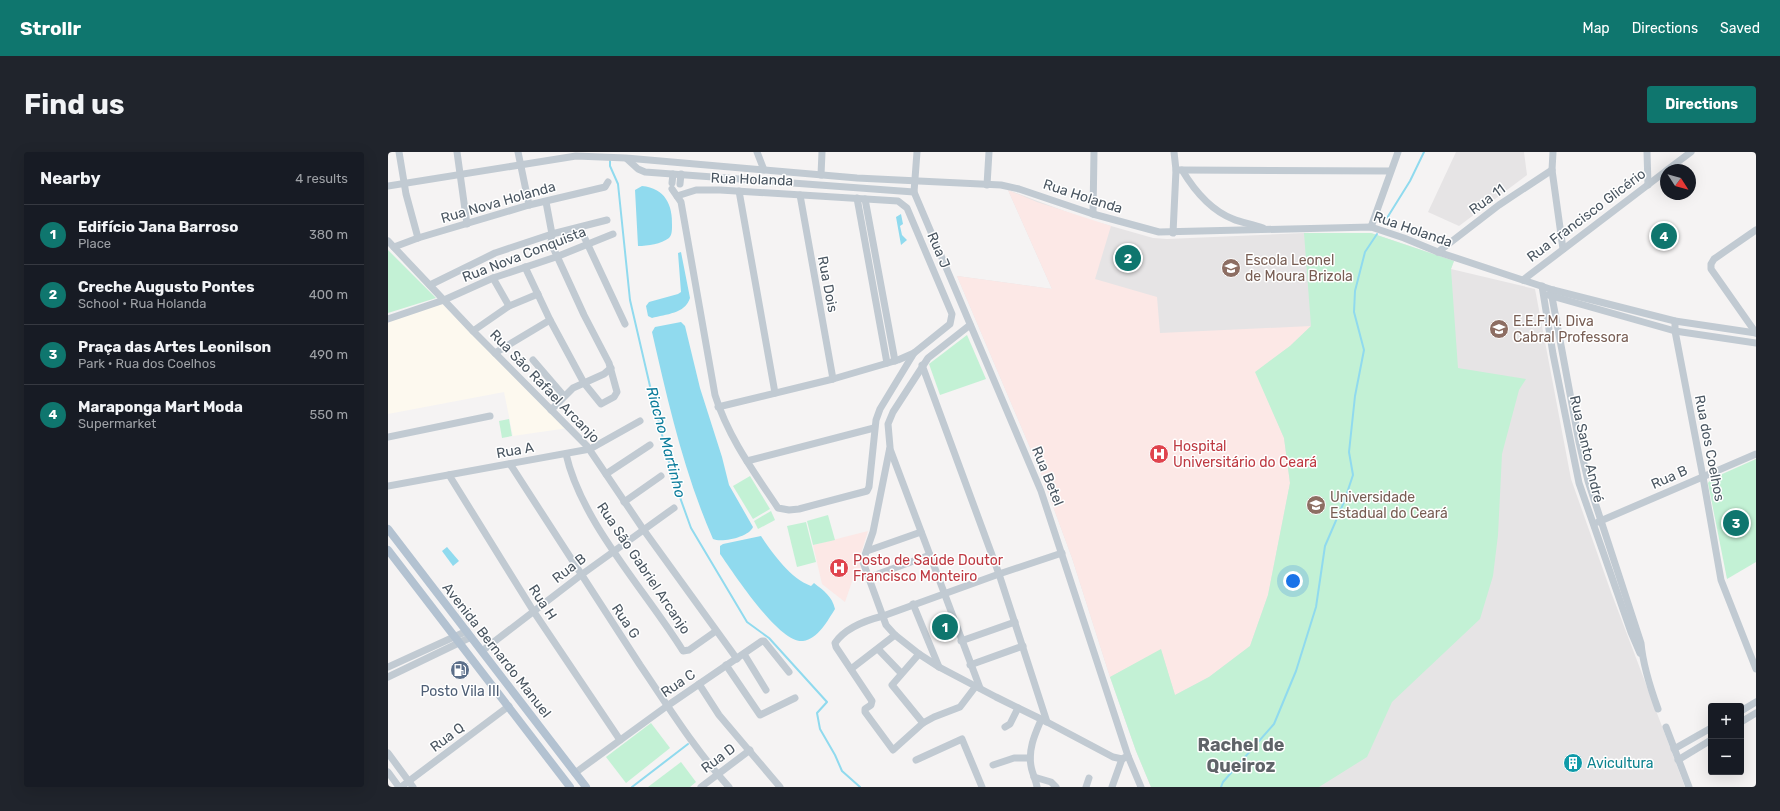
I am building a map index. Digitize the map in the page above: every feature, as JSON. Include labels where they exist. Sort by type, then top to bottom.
[{"type":"main road","name":"Avenida Bernardo Manuel","points":[[388,529],[586,787]]},
{"type":"main road","name":"Avenida Bernardo Manuel","points":[[388,550],[570,787]]},
{"type":"street","points":[[399,152],[404,183],[418,238]]},
{"type":"street","points":[[457,152],[467,224]]},
{"type":"street","points":[[518,152],[529,205]]},
{"type":"street","points":[[757,152],[764,170]]},
{"type":"street","points":[[821,175],[822,152]]},
{"type":"street","name":"Rua Betel","points":[[917,152],[914,192],[1041,490],[1125,758],[1142,787]]},
{"type":"street","points":[[987,185],[989,152]]},
{"type":"street","points":[[1093,214],[1094,152]]},
{"type":"street","points":[[1173,233],[1179,170],[1174,152]]},
{"type":"street","points":[[1371,226],[1390,170],[1398,152]]},
{"type":"street","points":[[1553,152],[1552,170],[1563,249]]},
{"type":"street","points":[[1647,152],[1648,185]]},
{"type":"street","name":"Rua Francisco Glicério","points":[[1674,164],[1691,152]]},
{"type":"street","name":"Rua Holanda","points":[[388,186],[520,165],[575,154],[592,154],[608,157],[821,175],[915,182],[987,185],[1019,189],[1093,214],[1147,230],[1173,233],[1371,226],[1438,252],[1522,280],[1542,290],[1675,331],[1756,343]]},
{"type":"street","name":"Rua Holanda","points":[[626,158],[638,169],[644,172],[914,192]]},
{"type":"street","points":[[1179,170],[1390,170]]},
{"type":"street","points":[[1179,170],[1200,195],[1221,212],[1232,219],[1267,229]]},
{"type":"street","name":"Rua 11","points":[[1438,252],[1499,205],[1552,170]]},
{"type":"street","points":[[673,174],[681,202],[718,407],[740,452],[778,508],[784,510],[799,509],[867,491],[869,487],[874,428],[880,409],[914,353]]},
{"type":"street","points":[[676,188],[681,174]]},
{"type":"street","name":"Rua Francisco Glicério","points":[[1522,280],[1660,175]]},
{"type":"street","name":"Rua Nova Holanda","points":[[394,247],[418,238],[529,205],[605,187],[608,182]]},
{"type":"street","name":"Rua Holanda","points":[[676,188],[898,201]]},
{"type":"street","points":[[739,191],[775,393]]},
{"type":"street","name":"Rua Dois","points":[[800,195],[833,379]]},
{"type":"street","points":[[861,199],[896,360],[902,374]]},
{"type":"street","points":[[861,199],[887,363]]},
{"type":"street","name":"Rua J","points":[[898,201],[902,202],[907,208],[952,314],[950,324],[914,353]]},
{"type":"street","points":[[525,267],[550,320],[584,384],[601,404],[614,397],[617,392],[611,368],[556,257],[551,243],[552,234],[546,202]]},
{"type":"street","points":[[430,285],[495,253],[552,234],[607,220]]},
{"type":"street","points":[[580,228],[624,324]]},
{"type":"street","points":[[1756,230],[1714,259],[1711,269],[1756,333]]},
{"type":"street","name":"Rua Nova Conquista","points":[[388,319],[444,300],[493,278],[556,257],[613,234]]},
{"type":"street","name":"Rua São Rafael Arcanjo","points":[[388,241],[590,450],[624,502],[737,659]]},
{"type":"street","points":[[493,278],[509,306]]},
{"type":"street","name":"Rua Santo André","points":[[1542,290],[1579,482],[1592,524],[1631,632],[1642,657],[1658,709]]},
{"type":"street","name":"Rua Holanda","points":[[1552,293],[1675,321],[1756,333]]},
{"type":"street","name":"Rua Santo André","points":[[1552,293],[1579,442],[1588,481],[1641,643],[1642,657]]},
{"type":"street","points":[[473,330],[509,306],[538,294]]},
{"type":"street","points":[[496,353],[550,320]]},
{"type":"street","name":"Rua dos Coelhos","points":[[1675,321],[1675,331],[1721,580],[1756,669]]},
{"type":"street","points":[[970,325],[928,358],[922,365],[891,417],[888,432],[890,447],[978,687]]},
{"type":"street","points":[[718,407],[833,379],[887,363],[914,353]]},
{"type":"street","points":[[533,360],[564,396]]},
{"type":"street","points":[[922,365],[999,574],[1023,646],[1044,721],[1032,740],[1030,758],[1037,787]]},
{"type":"street","points":[[552,410],[564,396],[578,385],[584,384],[611,368]]},
{"type":"street","points":[[388,437],[490,416]]},
{"type":"street","name":"Rua A","points":[[388,486],[590,450],[640,421]]},
{"type":"street","points":[[747,461],[874,428]]},
{"type":"street","points":[[606,474],[650,445]]},
{"type":"street","points":[[890,447],[873,532],[864,562],[886,625],[895,635],[919,654],[939,667],[1113,757],[1125,758],[1112,787]]},
{"type":"street","name":"Rua São Gabriel Arcanjo","points":[[566,454],[570,470],[578,490],[614,550],[683,650],[689,650],[716,631]]},
{"type":"street","name":"Rua B","points":[[1592,524],[1756,454]]},
{"type":"street","name":"Rua G","points":[[510,464],[667,706],[717,774],[729,787]]},
{"type":"street","name":"Rua H","points":[[449,475],[534,612],[620,740]]},
{"type":"street","points":[[624,502],[661,476]]},
{"type":"street","name":"Rua B","points":[[482,651],[614,550],[674,508]]},
{"type":"street","points":[[867,551],[921,532]]},
{"type":"street","points":[[978,687],[960,707],[934,717],[924,723],[893,750],[865,712],[866,708],[871,705],[872,701],[836,647],[835,643],[860,623],[1062,553]]},
{"type":"street","points":[[870,577],[930,555]]},
{"type":"street","points":[[913,604],[939,667]]},
{"type":"street","points":[[961,641],[1015,622]]},
{"type":"street","points":[[388,677],[469,634]]},
{"type":"street","points":[[851,669],[895,635]]},
{"type":"street","points":[[388,667],[458,640]]},
{"type":"street","name":"Rua C","points":[[575,772],[726,665],[764,641],[789,672]]},
{"type":"street","points":[[970,665],[1023,646]]},
{"type":"street","points":[[878,649],[901,673]]},
{"type":"street","points":[[744,654],[766,690]]},
{"type":"street","points":[[919,654],[892,685],[924,723]]},
{"type":"street","points":[[726,665],[760,715],[794,698]]},
{"type":"street","points":[[699,684],[719,715],[780,787]]},
{"type":"street","points":[[1744,709],[1756,702]]},
{"type":"street","name":"Rua Q","points":[[400,787],[411,785],[509,706]]},
{"type":"street","points":[[1005,727],[1010,724],[1018,708]]},
{"type":"street","points":[[1744,720],[1756,713]]},
{"type":"street","points":[[1666,727],[1689,787]]},
{"type":"street","points":[[1674,749],[1708,730]]},
{"type":"street","points":[[916,760],[962,739],[982,787]]},
{"type":"street","points":[[1678,760],[1708,742]]},
{"type":"street","name":"Rua D","points":[[701,787],[750,750]]},
{"type":"street","points":[[388,753],[411,785]]},
{"type":"street","points":[[993,765],[1014,758],[1030,758]]},
{"type":"street","points":[[388,772],[400,787]]},
{"type":"street","points":[[1034,777],[1051,782],[1056,787]]},
{"type":"street","points":[[1086,787],[1089,778]]},
{"type":"shaded area","points":[[1456,152],[1524,152],[1527,175],[1459,226],[1428,212]]},
{"type":"shaded area","name":"Universidade Estadual do Ceará","points":[[1008,190],[1083,218],[1153,238],[1167,239],[1304,233],[1371,233],[1454,261],[1451,269],[1535,289],[1571,479],[1611,592],[1685,787],[1151,787],[1136,751],[1110,677],[1072,558],[1040,471],[957,276],[1052,289]]},
{"type":"shaded area","name":"Hospital Universitário do Ceará","points":[[1008,190],[1037,202],[1111,226],[1095,279],[1157,297],[1160,333],[1311,326],[1290,346],[1256,372],[1284,438],[1290,483],[1268,595],[1250,646],[1209,677],[1175,695],[1161,650],[1110,677],[1072,558],[1040,471],[957,276],[1052,289]]},
{"type":"shaded area","points":[[442,304],[568,428],[513,436],[504,392],[388,414],[388,322]]},
{"type":"shaded area","name":"Posto de Saúde Doutor Francisco Monteiro","points":[[868,531],[859,560],[862,574],[854,576],[845,602],[822,584],[813,545]]},
{"type":"green space","points":[[1304,233],[1371,233],[1454,261],[1451,269],[1458,368],[1526,379],[1519,390],[1502,454],[1498,535],[1493,576],[1480,619],[1392,702],[1367,757],[1319,787],[1151,787],[1136,751],[1110,677],[1161,649],[1175,695],[1209,677],[1250,646],[1268,595],[1290,483],[1284,438],[1255,372],[1290,346],[1311,326]]},
{"type":"green space","points":[[388,250],[436,298],[388,313]]},
{"type":"green space","points":[[967,335],[986,379],[940,395],[929,364]]},
{"type":"green space","points":[[509,419],[512,436],[502,438],[499,421]]},
{"type":"green space","points":[[1756,459],[1756,562],[1727,579],[1708,483],[1711,479]]},
{"type":"green space","points":[[750,476],[770,509],[753,519],[733,486]]},
{"type":"green space","points":[[771,511],[775,520],[758,529],[754,521]]},
{"type":"green space","points":[[828,515],[835,540],[813,545],[807,521]]},
{"type":"green space","points":[[806,522],[816,562],[797,567],[787,526]]},
{"type":"green space","points":[[651,723],[670,748],[626,783],[606,757]]},
{"type":"green space","points":[[681,762],[696,782],[690,787],[648,787]]},
{"type":"water","points":[[642,186],[657,190],[666,199],[671,211],[672,229],[670,237],[662,242],[646,246],[638,246],[635,190]]},
{"type":"water","points":[[901,214],[903,224],[900,226],[902,235],[907,240],[901,245],[896,217]]},
{"type":"water","points":[[681,252],[690,298],[688,303],[679,310],[652,318],[648,316],[646,306],[649,302],[681,292],[678,253]]},
{"type":"water","points":[[681,322],[685,326],[700,388],[722,457],[729,485],[753,527],[751,531],[746,534],[729,540],[713,539],[693,489],[671,411],[652,332],[655,327]]},
{"type":"water","points":[[761,536],[777,558],[789,571],[803,582],[811,586],[814,583],[827,594],[834,604],[835,609],[826,623],[818,633],[808,640],[803,641],[793,639],[770,620],[757,605],[720,554],[720,546],[723,544]]},
{"type":"water","points":[[447,547],[459,561],[453,566],[442,551]]},
{"type":"waterway","points":[[1387,218],[1410,181],[1424,152]]},
{"type":"waterway","name":"Riacho Martinho","points":[[610,159],[610,166],[618,184],[630,300],[673,478],[691,528],[747,622],[769,638],[827,702],[817,713],[820,729],[835,755],[842,771],[860,787]]},
{"type":"waterway","points":[[1221,787],[1223,782],[1274,724],[1296,671],[1316,607],[1325,546],[1344,502],[1353,475],[1349,452],[1355,396],[1364,350],[1354,312],[1355,291],[1365,252],[1377,234]]},
{"type":"waterway","points":[[632,787],[688,744]]},
{"type":"place","name":"Maraponga Mart Moda","points":[[1664,236]]},
{"type":"place","name":"Creche Augusto Pontes","points":[[1128,258]]},
{"type":"place","name":"Escola Leonel de Moura Brizola","points":[[1231,268]]},
{"type":"place","name":"E.E.F.M. Diva Cabral Professora","points":[[1499,329]]},
{"type":"place","name":"Hospital Universitário do Ceará","points":[[1159,454]]},
{"type":"place","name":"Universidade Estadual do Ceará","points":[[1316,505]]},
{"type":"place","name":"Praça das Artes Leonilson","points":[[1736,523]]},
{"type":"place","name":"Posto de Saúde Doutor Francisco Monteiro","points":[[839,568]]},
{"type":"place","name":"Edifício Jana Barroso","points":[[945,627]]},
{"type":"place","name":"Posto Vila III","points":[[460,670]]},
{"type":"place","name":"Avicultura","points":[[1573,763]]},
{"type":"district","name":"Rachel de Queiroz","points":[[1241,755]]}]
